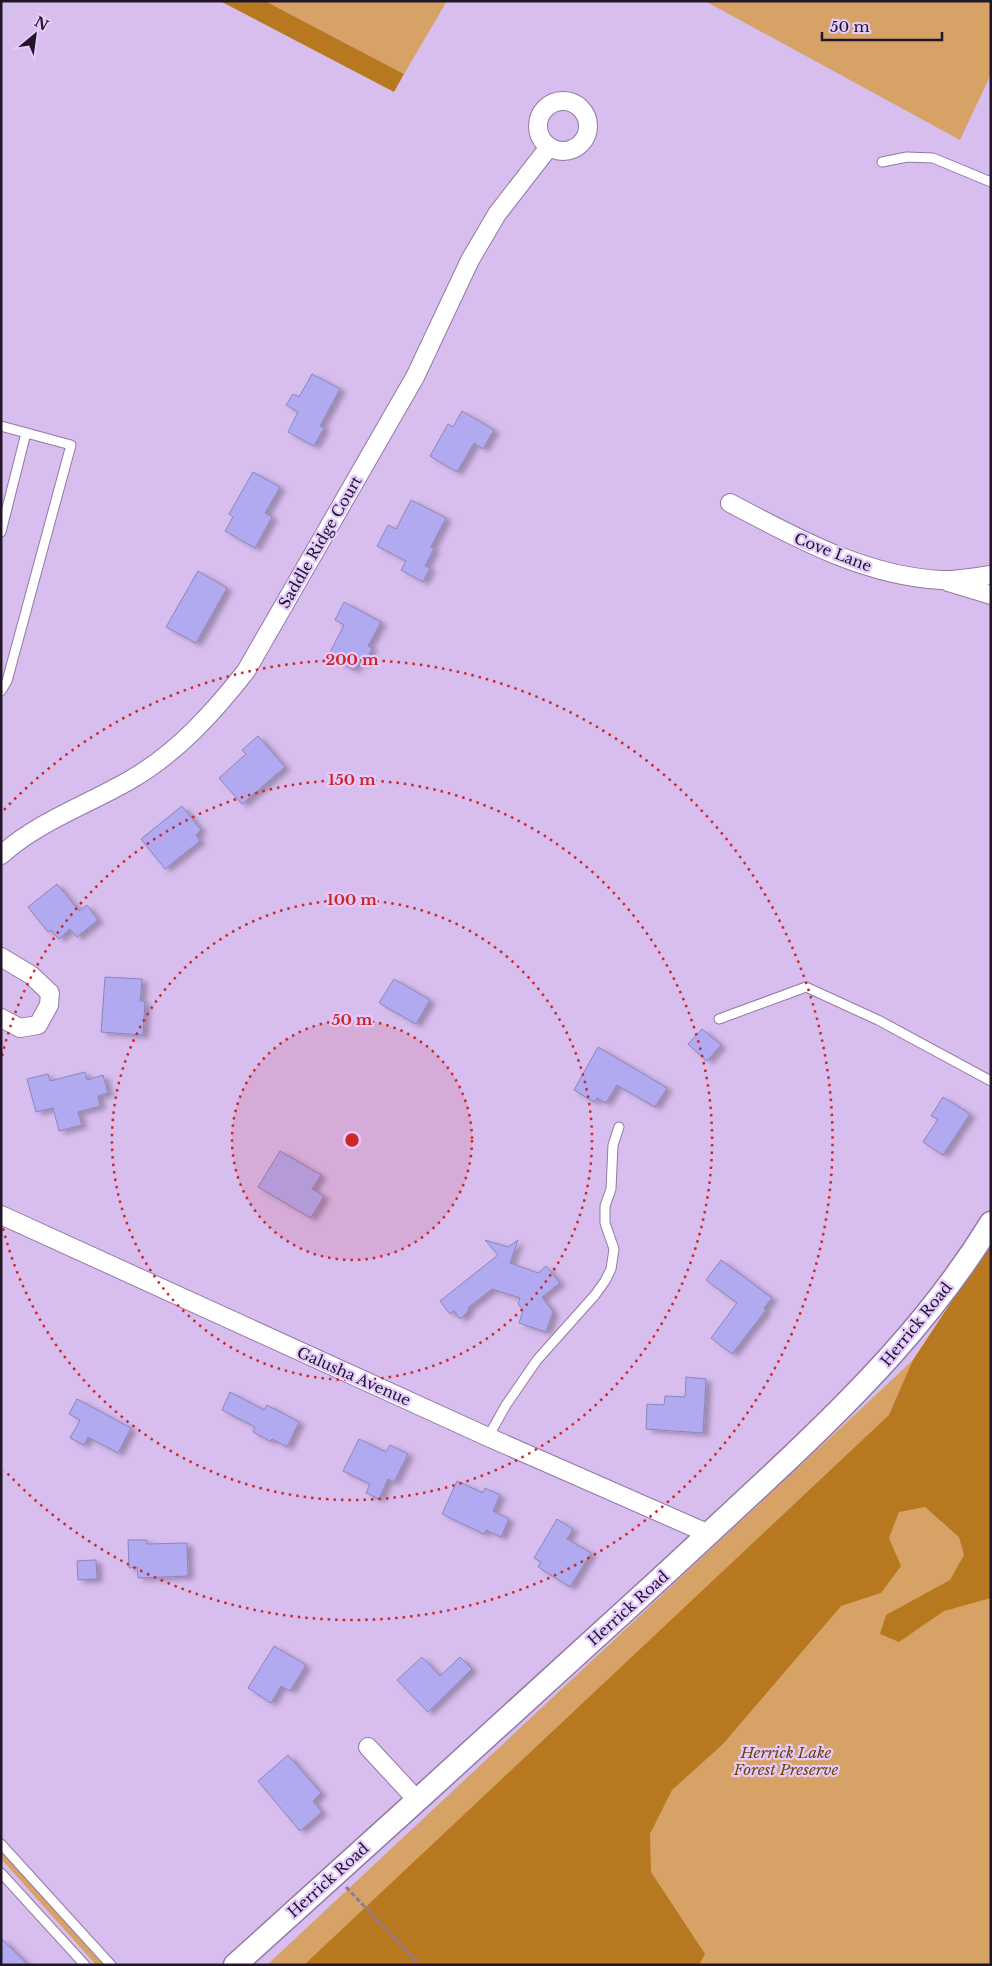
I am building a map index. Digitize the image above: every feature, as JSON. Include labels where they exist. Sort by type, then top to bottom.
[{"type":"street","name":"Saddle Ridge Court","points":[[1,855],[36,829],[132,779],[163,758],[194,731],[222,701],[246,671],[415,378],[470,260],[497,214],[549,147]]},
{"type":"street","name":"Cove Lane","points":[[730,503],[796,538],[863,565],[908,577],[943,581],[991,595]]},
{"type":"street","name":"Cove Lane","points":[[943,581],[991,575]]},
{"type":"street","points":[[1,957],[31,975],[50,993],[49,1005],[38,1025],[20,1028],[1,1018]]},
{"type":"street","name":"Galusha Avenue","points":[[1,1215],[488,1437],[709,1534]]},
{"type":"street","name":"Herrick Road","points":[[235,1965],[709,1534],[842,1409],[875,1374],[938,1300],[991,1222]]},
{"type":"street","points":[[368,1747],[417,1800]]},
{"type":"lane","points":[[882,162],[907,157],[934,158],[991,182]]},
{"type":"lane","points":[[1,426],[71,444],[8,682],[1,691]]},
{"type":"lane","points":[[1,532],[26,433]]},
{"type":"lane","points":[[719,1019],[806,987],[878,1020],[991,1081]]},
{"type":"lane","points":[[488,1437],[506,1405],[537,1360],[595,1295],[611,1268],[614,1249],[604,1223],[604,1206],[611,1189],[614,1145],[619,1127]]},
{"type":"lane","points":[[1,1844],[112,1965]]},
{"type":"lane","points":[[1,1872],[85,1965]]},
{"type":"path","points":[[346,1887],[420,1965]]},
{"type":"green space","points":[[265,1],[447,1],[404,74]]},
{"type":"green space","points":[[705,1],[991,1],[991,74],[960,140]]},
{"type":"green space","name":"Herrick Lake Forest Preserve","points":[[991,1242],[991,1965],[267,1965],[913,1360]]},
{"type":"green space","points":[[1,1851],[104,1965],[96,1965],[4,1862],[1,1858]]},
{"type":"shaded area","points":[[220,1],[265,1],[404,74],[394,92]]},
{"type":"shaded area","points":[[991,1242],[991,1598],[944,1611],[899,1642],[880,1634],[886,1615],[950,1580],[964,1555],[959,1537],[925,1507],[899,1512],[889,1538],[901,1566],[881,1593],[841,1606],[723,1744],[672,1790],[650,1834],[651,1872],[705,1954],[699,1965],[304,1965],[889,1415],[913,1360]]},
{"type":"building","points":[[312,374],[340,389],[320,426],[324,428],[314,446],[288,432],[298,412],[286,405],[293,394],[299,397]]},
{"type":"building","points":[[462,411],[494,430],[483,449],[474,443],[457,472],[430,456],[448,424],[453,427]]},
{"type":"building","points":[[253,472],[280,487],[265,513],[272,517],[255,548],[225,531],[233,517],[229,514]]},
{"type":"building","points":[[411,500],[446,518],[431,547],[434,549],[425,566],[430,568],[423,582],[401,570],[406,561],[377,546],[388,525],[396,529]]},
{"type":"building","points":[[198,571],[227,588],[196,643],[166,627]]},
{"type":"building","points":[[344,602],[381,622],[368,646],[372,648],[364,664],[359,661],[354,670],[328,656],[344,625],[335,620]]},
{"type":"building","points":[[258,736],[285,767],[242,804],[219,778],[246,754],[242,750]]},
{"type":"building","points":[[182,806],[201,830],[196,835],[200,841],[165,869],[141,839]]},
{"type":"building","points":[[57,884],[79,911],[87,905],[98,920],[77,937],[70,929],[59,939],[51,930],[48,932],[28,907]]},
{"type":"building","points":[[105,977],[142,979],[140,1001],[145,1001],[143,1035],[101,1032]]},
{"type":"building","points":[[394,979],[430,1000],[416,1024],[379,1003]]},
{"type":"building","points":[[702,1029],[721,1045],[707,1061],[688,1044]]},
{"type":"building","points":[[598,1047],[667,1088],[655,1107],[617,1085],[606,1103],[597,1098],[594,1102],[574,1090]]},
{"type":"building","points":[[85,1072],[87,1080],[103,1075],[108,1093],[98,1096],[100,1106],[78,1112],[82,1125],[59,1131],[53,1108],[36,1112],[27,1079],[48,1074],[50,1081]]},
{"type":"building","points":[[943,1097],[970,1114],[943,1155],[923,1142],[938,1119],[931,1116]]},
{"type":"building","points":[[280,1151],[321,1175],[312,1189],[324,1196],[311,1218],[258,1187]]},
{"type":"building","points":[[485,1240],[508,1247],[518,1240],[510,1263],[538,1273],[546,1266],[560,1283],[542,1297],[553,1312],[546,1332],[519,1323],[523,1310],[518,1304],[520,1298],[492,1289],[469,1307],[467,1313],[460,1319],[454,1311],[450,1314],[440,1301],[498,1255]]},
{"type":"building","points":[[721,1260],[772,1298],[764,1308],[766,1310],[732,1354],[711,1338],[737,1303],[706,1280]]},
{"type":"building","points":[[686,1377],[706,1379],[703,1433],[646,1429],[647,1404],[664,1405],[665,1396],[685,1397]]},
{"type":"building","points":[[230,1392],[264,1410],[267,1405],[299,1422],[287,1447],[253,1432],[255,1427],[222,1410]]},
{"type":"building","points":[[77,1399],[131,1428],[118,1453],[88,1437],[84,1445],[70,1438],[80,1420],[69,1414]]},
{"type":"building","points":[[359,1439],[386,1452],[390,1445],[408,1454],[394,1482],[388,1479],[379,1499],[366,1493],[370,1484],[343,1471]]},
{"type":"building","points":[[457,1481],[483,1493],[485,1488],[500,1495],[493,1511],[509,1519],[501,1537],[486,1530],[484,1534],[442,1514]]},
{"type":"building","points":[[557,1519],[573,1529],[567,1539],[591,1553],[570,1587],[538,1567],[541,1562],[534,1558]]},
{"type":"building","points":[[128,1540],[147,1540],[147,1544],[187,1543],[188,1576],[138,1578],[137,1567],[129,1568]]},
{"type":"building","points":[[96,1560],[97,1579],[78,1580],[77,1561]]},
{"type":"building","points":[[274,1646],[306,1665],[290,1691],[281,1686],[271,1703],[248,1688]]},
{"type":"building","points":[[422,1657],[440,1676],[460,1657],[472,1669],[428,1712],[397,1680]]},
{"type":"building","points":[[288,1755],[321,1793],[313,1801],[322,1812],[300,1831],[258,1781]]},
{"type":"building","points":[[1,1938],[28,1965],[1,1965]]}]
